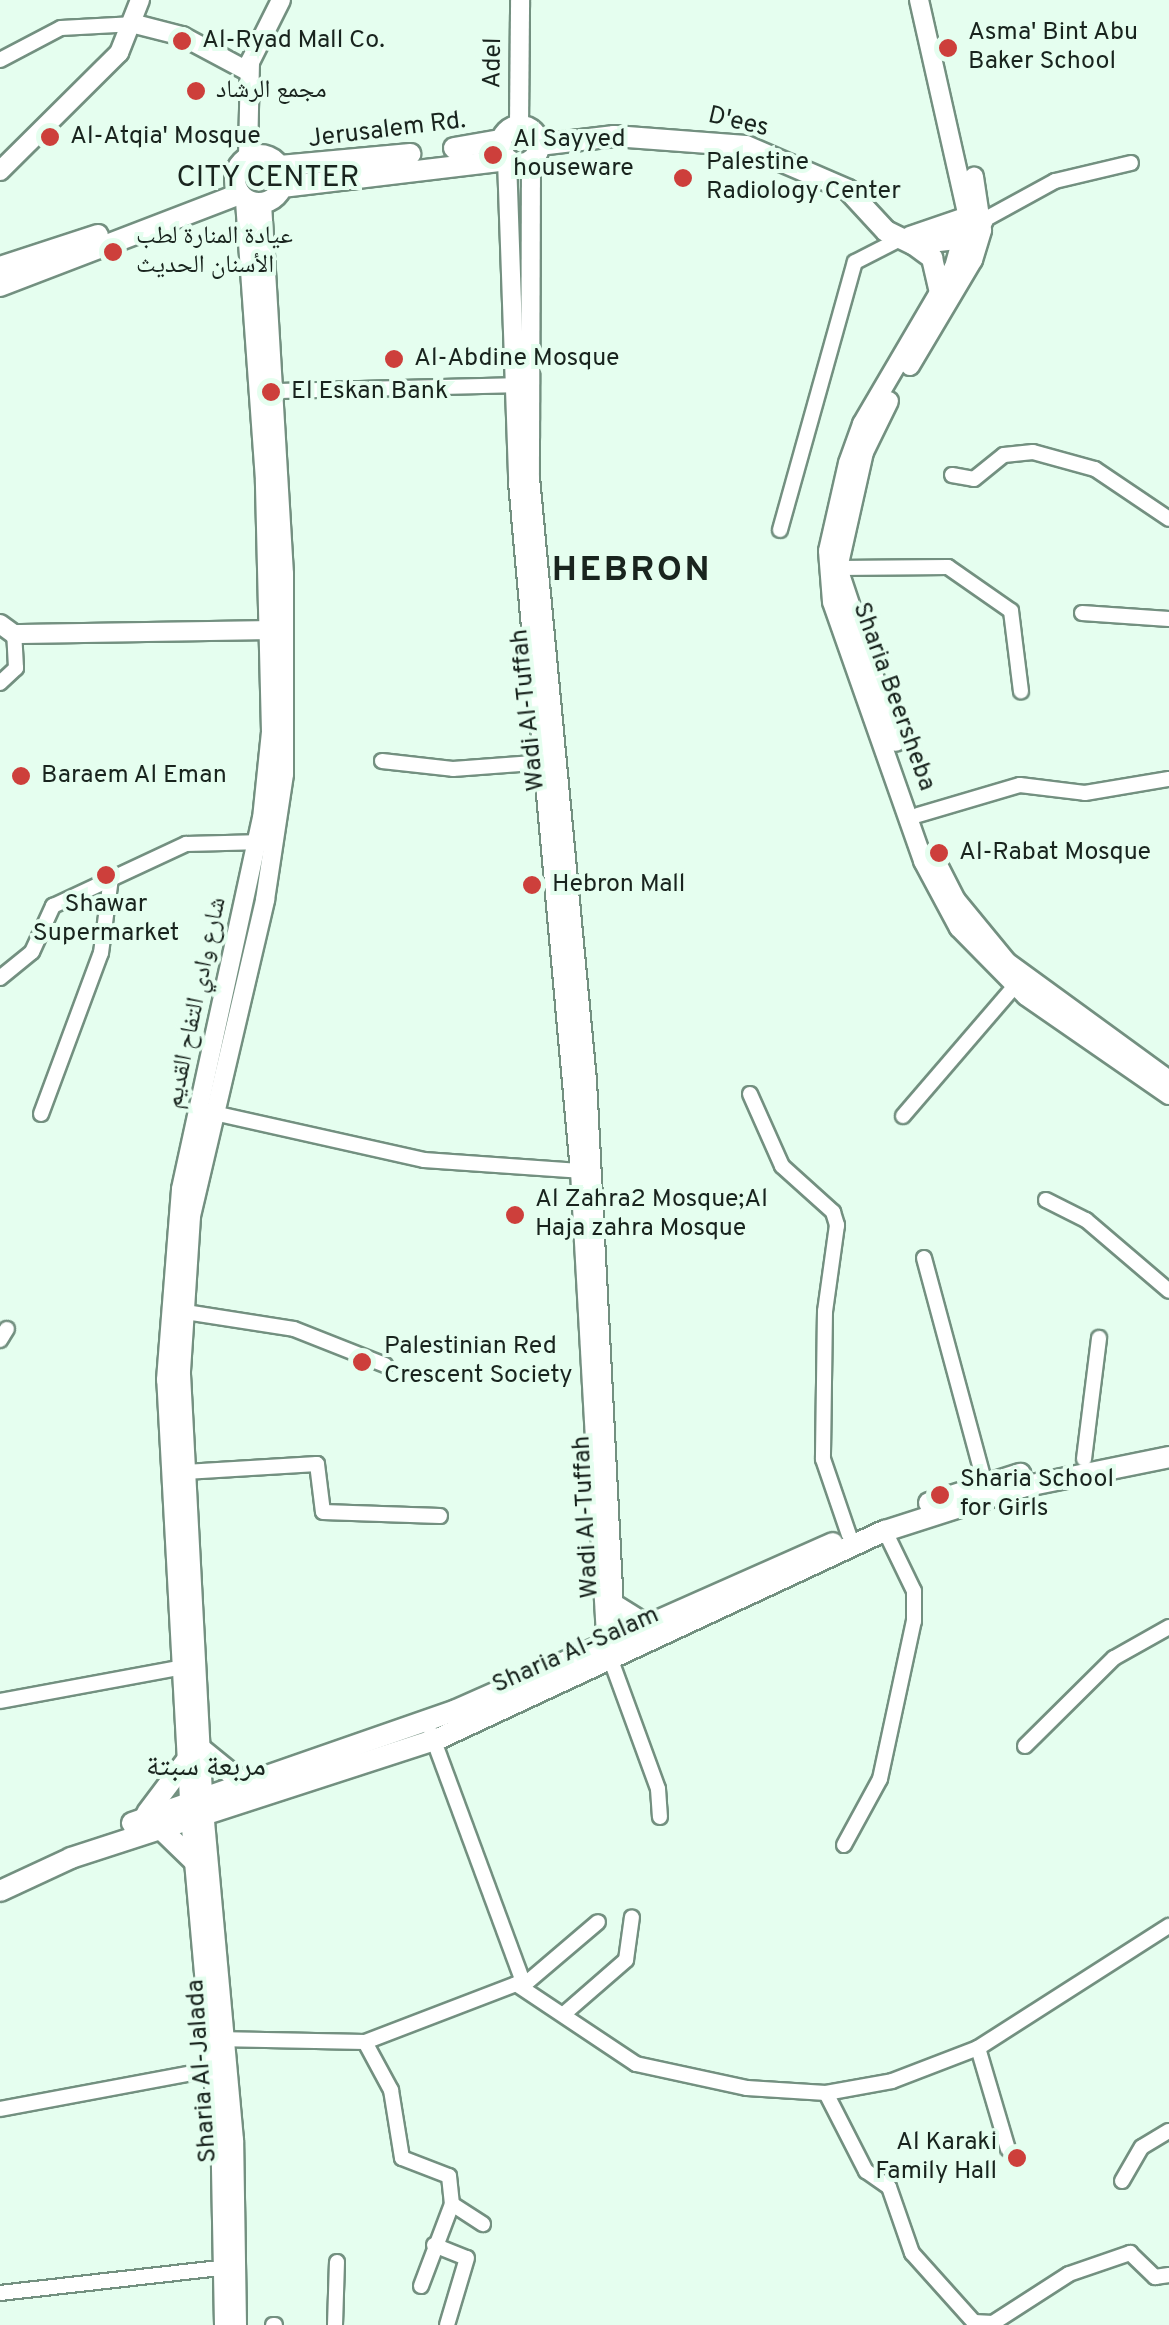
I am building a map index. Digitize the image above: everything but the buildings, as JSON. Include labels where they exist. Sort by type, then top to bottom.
[{"type":"main road","points":[[504,150],[519,126],[535,153]]},
{"type":"main road","name":"D'ees","points":[[535,153],[614,136],[746,146],[848,190],[905,242],[932,258],[940,294]]},
{"type":"main road","name":"Jerusalem Rd.","points":[[281,176],[504,150],[535,153]]},
{"type":"main road","points":[[0,286],[245,194],[281,176],[269,156],[248,158],[245,194]]},
{"type":"main road","points":[[0,267],[245,194]]},
{"type":"main road","points":[[905,242],[972,226]]},
{"type":"main road","name":"Sharia Al-Salam","points":[[0,1876],[197,1808],[438,1738],[611,1650],[650,1626],[849,1535],[985,1484],[1084,1458],[1169,1444]]},
{"type":"main road","name":"Sharia Al-Salam","points":[[197,1808],[244,1784],[419,1724],[611,1650],[885,1532],[1022,1487],[1169,1457]]},
{"type":"main road","points":[[616,1606],[650,1626]]},
{"type":"main road","points":[[194,1862],[149,1824],[194,1755],[244,1784]]},
{"type":"main road","name":"Sharia Al-Salam","points":[[0,1891],[149,1824]]},
{"type":"street","points":[[0,171],[96,80],[135,24],[140,0]]},
{"type":"street","points":[[248,158],[249,72],[281,0]]},
{"type":"street","name":"Adel","points":[[519,126],[520,0]]},
{"type":"street","points":[[918,0],[972,226]]},
{"type":"street","points":[[928,0],[972,226],[961,288],[864,452],[838,568],[948,566],[1011,611],[1021,691]]},
{"type":"street","points":[[0,60],[61,28],[135,24],[182,36],[249,72]]},
{"type":"street","name":"Wadi Al-Tuffah","points":[[504,150],[516,385],[580,1170],[611,1650]]},
{"type":"street","name":"Wadi Al-Tuffah","points":[[535,153],[530,478],[587,1081],[616,1606],[611,1650]]},
{"type":"street","points":[[972,226],[1054,181],[1130,163]]},
{"type":"street","name":"شارع وادي التفاح القديم","points":[[194,1755],[182,1667],[176,1310],[207,1111],[284,774],[275,391],[245,194]]},
{"type":"street","name":"شارع وادي التفاح القديم","points":[[245,194],[278,631]]},
{"type":"street","name":"Sharia Beersheba","points":[[972,226],[940,294],[862,424],[836,507],[827,580],[932,884],[959,928],[1014,986],[1169,1096]]},
{"type":"street","points":[[780,530],[855,262],[905,242]]},
{"type":"street","points":[[275,391],[516,385]]},
{"type":"street","points":[[952,476],[974,479],[1004,455],[1034,452],[1095,469],[1169,519]]},
{"type":"street","name":"Sharia Beersheba","points":[[838,568],[918,815],[956,900],[1007,962],[1169,1080]]},
{"type":"street","points":[[1082,613],[1169,619]]},
{"type":"street","points":[[0,683],[16,668],[7,629],[278,631]]},
{"type":"street","points":[[382,761],[453,770],[547,762]]},
{"type":"street","points":[[918,815],[1020,785],[1085,792],[1169,779]]},
{"type":"street","points":[[0,978],[32,952],[53,906],[186,844],[266,842]]},
{"type":"street","points":[[41,1114],[100,953],[111,878]]},
{"type":"street","points":[[903,1116],[1014,986]]},
{"type":"street","points":[[750,1094],[782,1166],[834,1212],[837,1225],[825,1311],[823,1459],[849,1535]]},
{"type":"street","points":[[207,1111],[424,1160],[580,1170]]},
{"type":"street","points":[[1046,1200],[1086,1220],[1169,1291]]},
{"type":"street","points":[[924,1258],[985,1484]]},
{"type":"street","points":[[176,1310],[294,1328],[385,1364]]},
{"type":"street","name":"شارع وادي التفاح القديم","points":[[176,1310],[197,1808]]},
{"type":"street","points":[[1084,1458],[1100,1338]]},
{"type":"street","points":[[184,1472],[317,1464],[322,1512],[440,1516]]},
{"type":"street","points":[[844,1845],[880,1779],[914,1621],[914,1590],[885,1532]]},
{"type":"street","points":[[1025,1746],[1114,1658],[1169,1627]]},
{"type":"street","points":[[611,1650],[658,1790],[660,1816]]},
{"type":"street","points":[[0,1700],[182,1667]]},
{"type":"street","points":[[419,1724],[438,1738],[524,1985],[565,2013],[594,2042],[636,2064],[746,2088],[826,2093],[892,2081],[978,2048],[1168,1930]]},
{"type":"street","name":"Sharia Al-Jalada","points":[[197,1808],[194,1862],[218,2039],[214,2069],[224,2325]]},
{"type":"street","name":"Sharia Al-Jalada","points":[[197,1808],[238,2325]]},
{"type":"street","points":[[565,2013],[626,1960],[632,1917]]},
{"type":"street","points":[[218,2039],[365,2042],[524,1985],[598,1922]]},
{"type":"street","points":[[365,2042],[391,2090],[402,2158],[449,2176],[452,2204],[421,2286]]},
{"type":"street","points":[[978,2048],[1008,2148]]},
{"type":"street","points":[[0,2109],[214,2069]]},
{"type":"street","points":[[826,2093],[866,2171],[889,2186],[912,2254],[974,2322],[993,2323],[1069,2274],[1130,2254],[1156,2277],[1169,2275]]},
{"type":"street","points":[[1122,2182],[1142,2148],[1169,2131]]},
{"type":"street","points":[[452,2204],[483,2224]]},
{"type":"street","points":[[434,2245],[468,2258],[447,2325]]},
{"type":"street","points":[[336,2325],[337,2262]]},
{"type":"street","points":[[0,2293],[221,2268]]},
{"type":"place","name":"Al-Ryad Mall Co.","points":[[182,41]]},
{"type":"place","name":"Asma' Bint Abu Baker School","points":[[948,48]]},
{"type":"place","name":"مجمع الرشاد","points":[[196,91]]},
{"type":"place","name":"Al-Atqia' Mosque","points":[[50,137]]},
{"type":"place","name":"Al Sayyed houseware","points":[[493,155]]},
{"type":"place","name":"Palestine Radiology Center","points":[[683,178]]},
{"type":"place","name":"عيادة المنارة لطب الأسنان الحديث","points":[[113,252]]},
{"type":"place","name":"Al-Abdine Mosque","points":[[394,359]]},
{"type":"place","name":"El Eskan Bank","points":[[271,392]]},
{"type":"place","name":"Baraem Al Eman","points":[[21,776]]},
{"type":"place","name":"Al-Rabat Mosque","points":[[939,853]]},
{"type":"place","name":"Shawar Supermarket","points":[[106,875]]},
{"type":"place","name":"Hebron Mall","points":[[532,885]]},
{"type":"place","name":"Al Zahra2 Mosque;Al Haja zahra Mosque","points":[[515,1215]]},
{"type":"place","name":"Palestinian Red Crescent Society","points":[[362,1362]]},
{"type":"place","name":"Sharia School for Girls","points":[[940,1495]]},
{"type":"place","name":"Al Karaki Family Hall","points":[[1017,2158]]},
{"type":"district","name":"CITY CENTER","points":[[268,179]]},
{"type":"district","name":"HEBRON","points":[[632,571]]},
{"type":"district","name":"مربعة سبتة","points":[[206,1768]]}]
